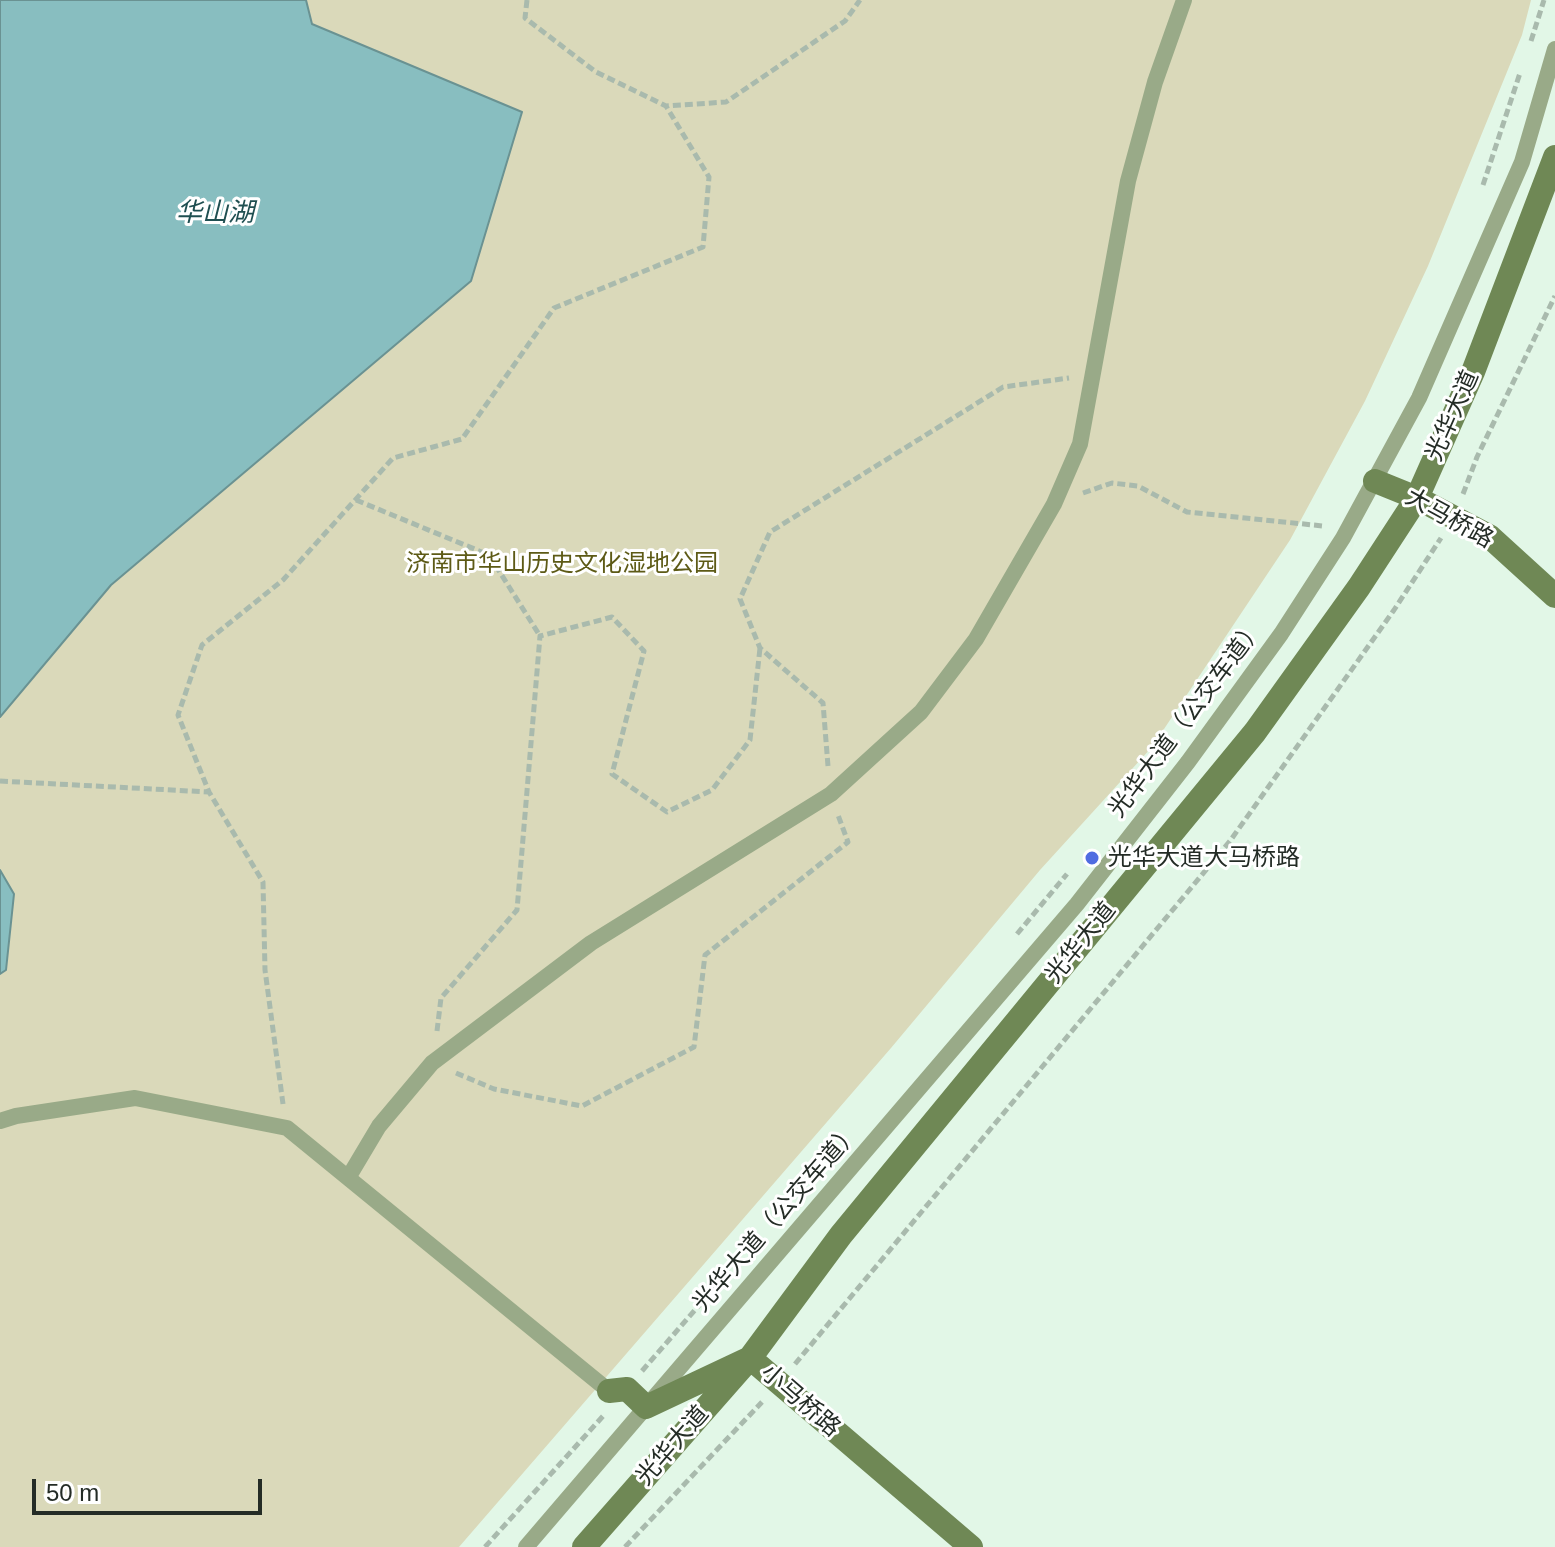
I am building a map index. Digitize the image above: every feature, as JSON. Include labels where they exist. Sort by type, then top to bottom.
[{"type":"main road","name":"光华大道","points":[[584,1547],[750,1358],[841,1235],[1255,732],[1359,587],[1417,498],[1473,372],[1555,157]]},
{"type":"main road","name":"大马桥路","points":[[1375,481],[1417,498],[1489,536],[1555,596]]},
{"type":"main road","name":"小马桥路","points":[[646,1407],[750,1358],[971,1547]]},
{"type":"main road","points":[[618,1390],[646,1407]]},
{"type":"lane","points":[[348,1178],[379,1126],[432,1063],[591,943],[831,794],[921,712],[976,639],[1054,504],[1080,444],[1128,181],[1155,82],[1184,0]]},
{"type":"lane","name":"光华大道（公交车道）","points":[[526,1547],[1077,904],[1188,762],[1281,634],[1343,538],[1419,398],[1522,162],[1555,49]]},
{"type":"lane","points":[[0,1121],[135,1098],[287,1128],[618,1390]]},
{"type":"path","points":[[527,0],[525,18],[596,72],[666,106],[726,102],[845,21],[860,0]]},
{"type":"path","points":[[1527,54],[1544,0]]},
{"type":"path","points":[[1480,195],[1522,67]]},
{"type":"path","points":[[287,1128],[265,970],[263,882],[209,792],[178,715],[202,645],[283,580],[393,458],[462,439],[554,308],[703,247],[709,177],[666,106]]},
{"type":"path","points":[[625,1547],[778,1384],[1230,841],[1413,582],[1454,517],[1477,457],[1555,296]]},
{"type":"path","points":[[356,500],[489,555],[540,636],[517,910],[441,998],[432,1063],[494,1089],[582,1106],[694,1047],[705,955],[848,842],[831,794],[823,703],[760,648],[740,599],[770,532],[1003,387],[1094,375]]},
{"type":"path","points":[[1054,504],[1112,483],[1138,486],[1187,512],[1324,526]]},
{"type":"path","points":[[1316,539],[1331,513]]},
{"type":"path","points":[[540,636],[612,617],[644,651],[612,774],[667,812],[712,790],[750,740],[760,648]]},
{"type":"path","points":[[0,781],[209,792]]},
{"type":"path","points":[[1016,934],[1067,874]]},
{"type":"path","points":[[485,1547],[618,1390],[715,1286]]},
{"type":"green space","name":"济南市华山历史文化湿地公园","points":[[0,0],[1531,0],[1522,35],[1428,266],[1365,401],[1290,540],[1152,747],[1040,870],[891,1048],[459,1547],[0,1547]]},
{"type":"water","name":"华山湖","points":[[0,0],[306,0],[312,24],[522,112],[471,281],[111,585],[0,717]]},
{"type":"water","points":[[0,870],[14,894],[6,970],[0,974]]},
{"type":"place","name":"光华大道大马桥路","points":[[1092,858]]}]
